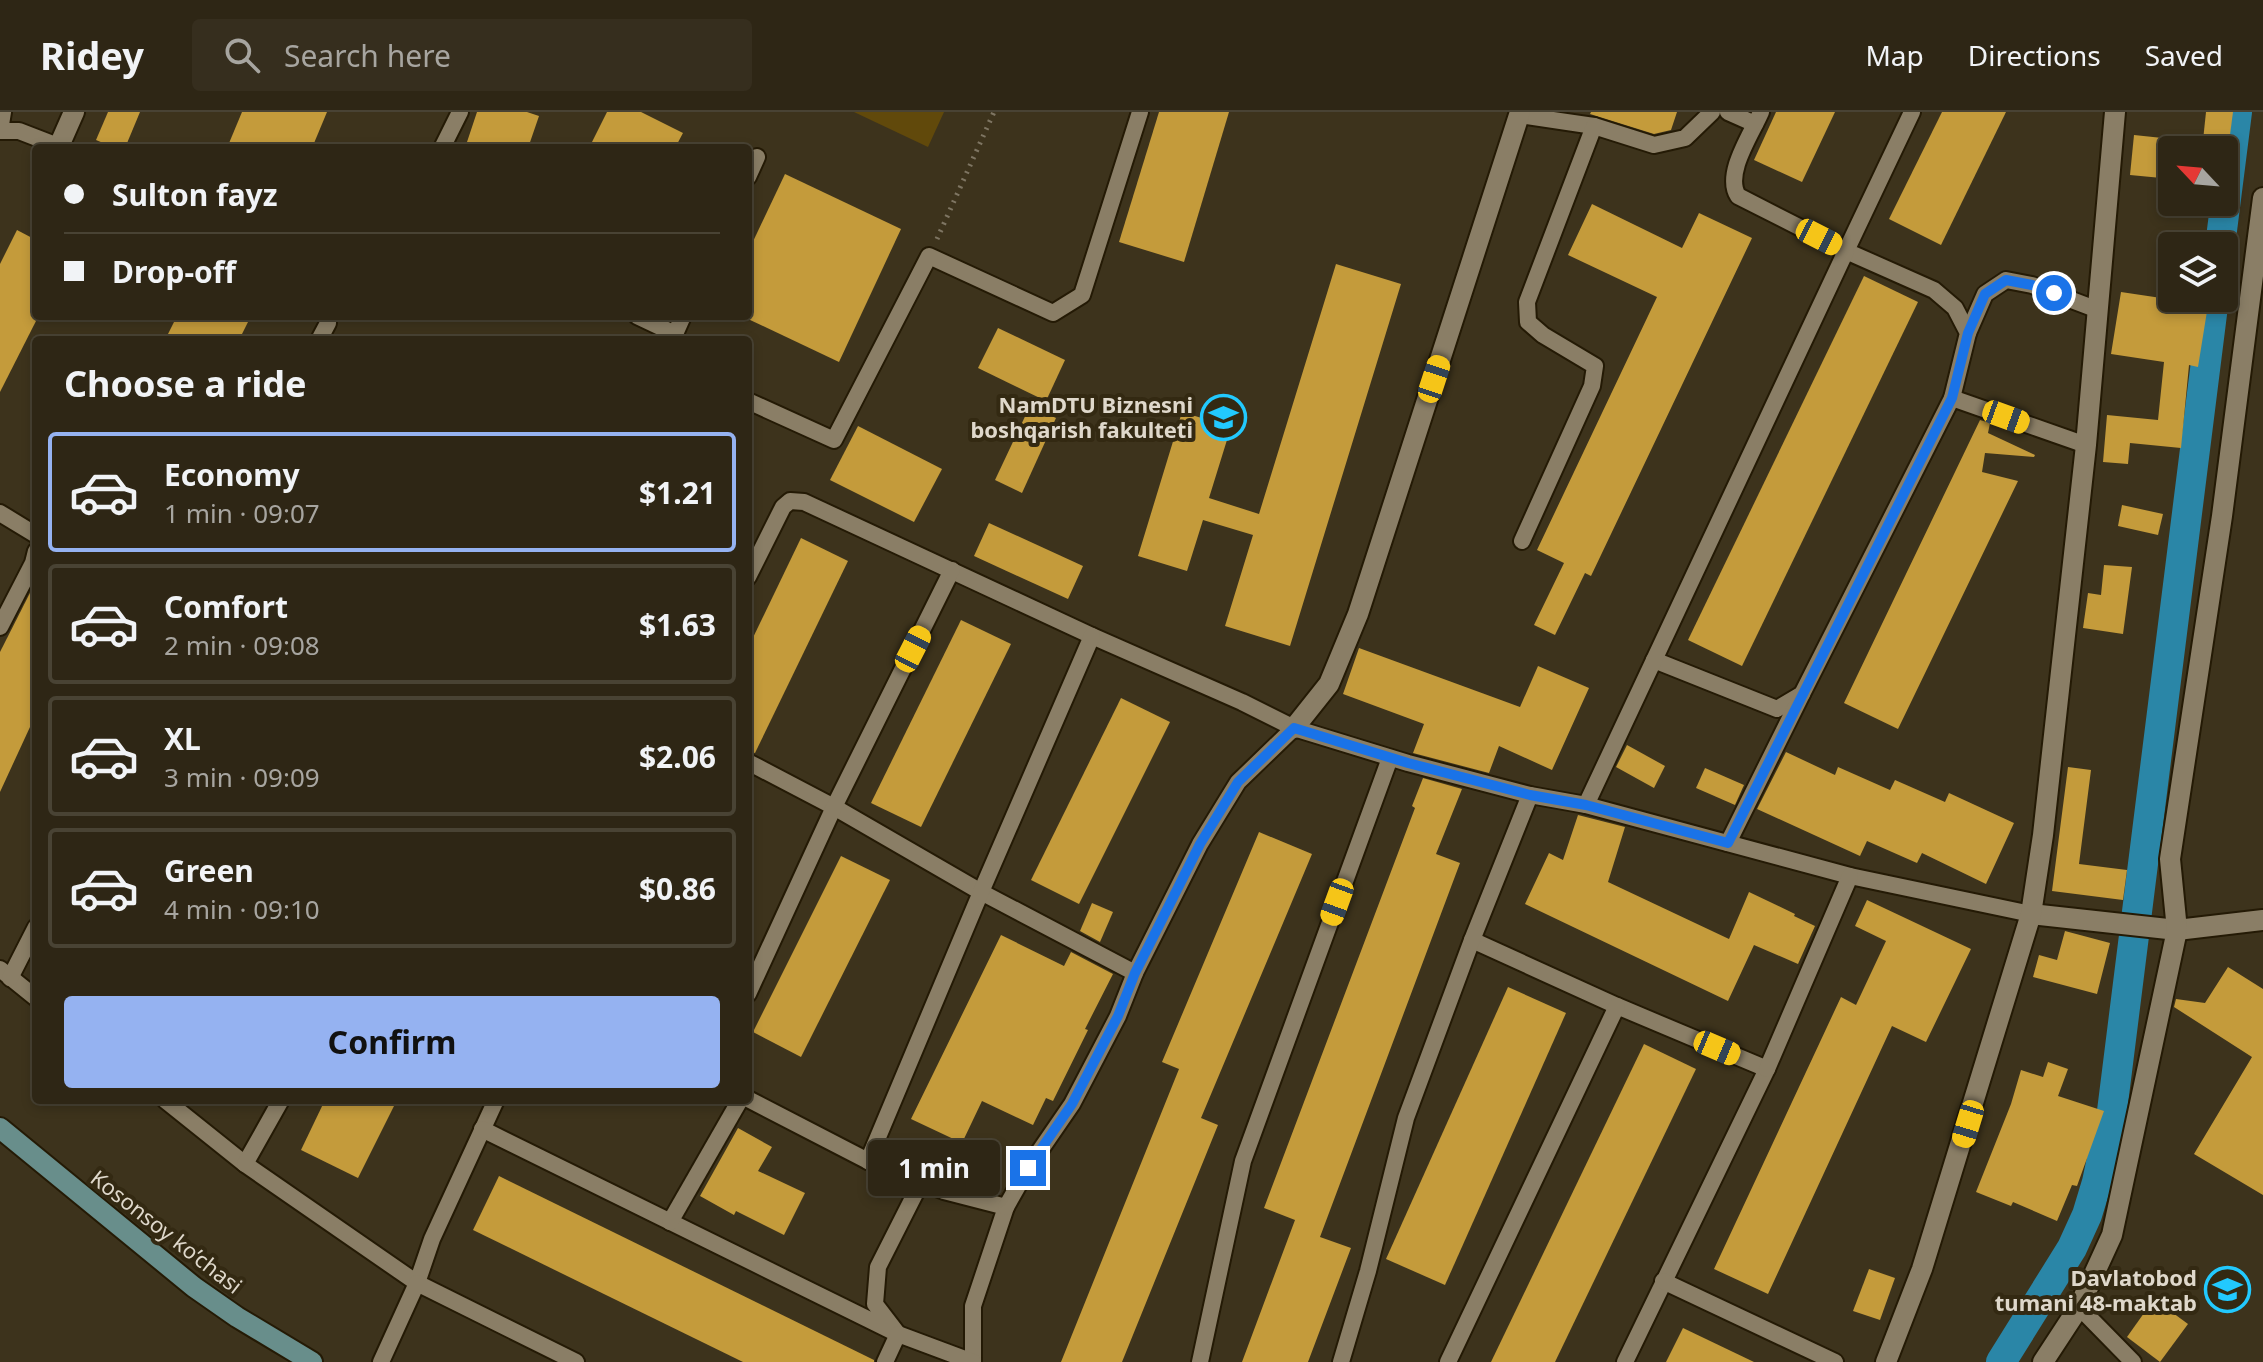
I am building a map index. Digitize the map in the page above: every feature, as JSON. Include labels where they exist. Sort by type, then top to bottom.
[{"type":"main road","name":"Kosonsoy ko’chasi","points":[[0,1128],[194,1287],[312,1362]]},
{"type":"street","points":[[62,144],[74,112]]},
{"type":"street","points":[[1886,1362],[1922,1269],[2031,914],[2043,835],[2086,445],[2115,112]]},
{"type":"street","points":[[1294,728],[1329,684],[1358,614],[1519,114]]},
{"type":"street","points":[[2043,1362],[2079,1307],[2112,1235],[2177,930],[2170,859],[2222,516],[2263,198]]},
{"type":"street","points":[[2031,914],[2177,930],[2263,920]]},
{"type":"lane","points":[[3,112],[0,131],[19,131],[53,144]]},
{"type":"lane","points":[[444,144],[460,112]]},
{"type":"lane","points":[[752,403],[834,440],[929,256],[1053,313],[1082,295],[1140,112]]},
{"type":"lane","points":[[1519,114],[1594,126],[1654,145],[1685,138],[1712,112]]},
{"type":"lane","points":[[1728,112],[1758,118],[1733,174],[1733,188],[1738,196],[1846,251],[1934,290],[1955,308],[1968,333]]},
{"type":"lane","points":[[1586,805],[1912,112]]},
{"type":"lane","points":[[1522,541],[1592,386],[1595,366],[1543,335],[1528,322],[1527,302],[1594,126]]},
{"type":"lane","points":[[752,168],[757,157]]},
{"type":"lane","points":[[1728,843],[1952,398],[1968,333],[1985,294],[2006,280],[2032,285],[2098,310]]},
{"type":"lane","points":[[644,320],[672,336]]},
{"type":"lane","points":[[1952,398],[2086,445]]},
{"type":"lane","points":[[752,569],[783,507],[790,501],[804,502],[1294,728],[1390,758],[1530,795],[1586,805],[1850,876],[2031,914]]},
{"type":"lane","points":[[0,513],[32,533]]},
{"type":"lane","points":[[0,627],[32,565]]},
{"type":"lane","points":[[752,985],[834,807],[952,570]]},
{"type":"lane","points":[[868,1161],[1092,636]]},
{"type":"lane","points":[[1654,660],[1777,709],[1802,694]]},
{"type":"lane","points":[[482,1129],[898,1334],[973,1362],[973,1306],[1006,1207],[1028,1168],[1072,1104],[1118,1016],[1135,973],[1200,844],[1238,782],[1294,728]]},
{"type":"lane","points":[[1200,1362],[1243,1161],[1390,758]]},
{"type":"lane","points":[[752,764],[834,807],[981,892],[1135,973]]},
{"type":"lane","points":[[1341,1362],[1368,1271],[1406,1118],[1530,795]]},
{"type":"lane","points":[[1625,1362],[1767,1069],[1850,876]]},
{"type":"lane","points":[[32,933],[5,974],[32,995]]},
{"type":"lane","points":[[1472,940],[1767,1069]]},
{"type":"lane","points":[[1448,1362],[1617,1006]]},
{"type":"lane","points":[[752,1101],[868,1161],[944,1191],[1006,1207]]},
{"type":"lane","points":[[170,1104],[245,1164],[417,1283],[576,1362]]},
{"type":"lane","points":[[245,1164],[279,1104]]},
{"type":"lane","points":[[381,1362],[417,1283],[432,1239],[494,1104]]},
{"type":"lane","points":[[670,1222],[738,1104]]},
{"type":"lane","points":[[898,1334],[875,1304],[878,1267],[921,1182]]},
{"type":"lane","points":[[1663,1281],[1835,1362]]},
{"type":"lane","points":[[2079,1307],[2133,1362]]},
{"type":"lane","points":[[885,1362],[898,1334]]},
{"type":"path","points":[[929,256],[994,112]]},
{"type":"shaded area","points":[[854,112],[944,112],[928,147]]},
{"type":"building","points":[[108,112],[140,112],[127,144],[106,144],[96,140]]},
{"type":"building","points":[[242,112],[327,112],[314,144],[229,144]]},
{"type":"building","points":[[477,112],[527,112],[539,116],[529,144],[466,144]]},
{"type":"building","points":[[607,112],[641,112],[683,133],[677,144],[591,144]]},
{"type":"building","points":[[1159,112],[1229,112],[1184,262],[1119,242]]},
{"type":"building","points":[[1591,112],[1677,112],[1671,130],[1654,134]]},
{"type":"building","points":[[1776,112],[1835,112],[1802,182],[1754,160]]},
{"type":"building","points":[[1942,112],[2006,112],[1941,245],[1889,219]]},
{"type":"building","points":[[2206,112],[2233,112],[2230,136],[2203,136]]},
{"type":"building","points":[[2134,135],[2158,138],[2158,178],[2130,175]]},
{"type":"building","points":[[785,174],[901,229],[839,362],[750,320],[752,244]]},
{"type":"building","points":[[1592,204],[1682,248],[1699,213],[1752,238],[1591,576],[1585,573],[1555,635],[1534,625],[1564,563],[1537,550],[1657,297],[1568,255]]},
{"type":"building","points":[[17,230],[32,238],[32,320],[36,321],[0,392],[0,264]]},
{"type":"building","points":[[1336,264],[1401,284],[1290,646],[1225,626],[1253,535],[1203,520],[1187,571],[1138,556],[1182,412],[1231,427],[1209,498],[1259,514]]},
{"type":"building","points":[[1864,276],[1918,302],[1742,666],[1688,640]]},
{"type":"building","points":[[2121,292],[2158,298],[2158,312],[2207,312],[2198,367],[2189,365],[2181,448],[2130,443],[2128,464],[2103,462],[2107,415],[2158,420],[2164,362],[2111,354]]},
{"type":"building","points":[[175,320],[249,320],[241,336],[167,336]]},
{"type":"building","points":[[998,328],[1065,360],[1046,401],[978,368]]},
{"type":"building","points":[[1030,406],[1056,418],[1022,493],[995,480]]},
{"type":"building","points":[[1980,420],[1990,423],[1988,433],[2035,455],[1985,453],[1982,472],[2018,481],[1898,729],[1844,703]]},
{"type":"building","points":[[858,426],[942,469],[914,522],[830,480]]},
{"type":"building","points":[[2122,505],[2163,514],[2158,535],[2118,526]]},
{"type":"building","points":[[989,523],[1083,566],[1068,599],[974,556]]},
{"type":"building","points":[[801,538],[848,561],[755,753],[752,752],[752,640]]},
{"type":"building","points":[[2104,565],[2132,567],[2123,634],[2083,628],[2088,593],[2101,595]]},
{"type":"building","points":[[32,589],[32,723],[0,792],[0,652]]},
{"type":"building","points":[[961,620],[1011,644],[921,827],[871,803]]},
{"type":"building","points":[[1359,648],[1520,707],[1538,666],[1589,688],[1552,770],[1499,746],[1489,773],[1413,753],[1424,724],[1343,694]]},
{"type":"building","points":[[1121,698],[1170,722],[1079,904],[1031,880]]},
{"type":"building","points":[[1627,745],[1665,766],[1654,788],[1616,767]]},
{"type":"building","points":[[1786,752],[1835,775],[1838,767],[1890,790],[1895,780],[1945,802],[1949,793],[2014,823],[1986,884],[1922,853],[1917,863],[1867,841],[1860,856],[1757,809]]},
{"type":"building","points":[[2068,767],[2091,770],[2079,864],[2127,870],[2123,900],[2052,891]]},
{"type":"building","points":[[1705,768],[1744,785],[1735,805],[1696,788]]},
{"type":"building","points":[[1423,778],[1462,789],[1436,854],[1460,863],[1320,1237],[1351,1248],[1308,1362],[1242,1362],[1295,1220],[1264,1208],[1415,808],[1412,806]]},
{"type":"building","points":[[1578,815],[1625,827],[1608,882],[1729,939],[1749,892],[1815,926],[1798,964],[1754,945],[1728,1001],[1525,904],[1549,853],[1563,860]]},
{"type":"building","points":[[1259,832],[1312,854],[1201,1118],[1218,1125],[1122,1362],[1061,1362],[1179,1069],[1162,1062]]},
{"type":"building","points":[[841,856],[890,880],[801,1057],[753,1032]]},
{"type":"building","points":[[1867,900],[1971,949],[1926,1042],[1892,1026],[1768,1294],[1714,1269],[1841,997],[1856,1005],[1886,941],[1855,926]]},
{"type":"building","points":[[1092,903],[1113,912],[1100,942],[1080,931]]},
{"type":"building","points":[[2065,931],[2110,943],[2097,994],[2033,977],[2039,955],[2057,960]]},
{"type":"building","points":[[1001,935],[1064,966],[1071,952],[1113,974],[1053,1101],[1046,1098],[1033,1125],[982,1101],[962,1143],[911,1119]]},
{"type":"building","points":[[2228,967],[2263,989],[2263,1195],[2194,1154],[2252,1057],[2174,1007],[2176,999],[2205,1003]]},
{"type":"building","points":[[1508,987],[1566,1013],[1445,1285],[1386,1259]]},
{"type":"building","points":[[1644,1044],[1696,1069],[1555,1362],[1491,1362]]},
{"type":"building","points":[[2048,1062],[2068,1069],[2058,1096],[2104,1111],[2077,1186],[2072,1185],[2057,1221],[2013,1202],[2011,1206],[1976,1192],[2021,1070],[2043,1077]]},
{"type":"building","points":[[323,1104],[395,1104],[358,1178],[301,1150]]},
{"type":"building","points":[[738,1128],[772,1147],[758,1171],[805,1193],[784,1235],[736,1211],[734,1215],[700,1196]]},
{"type":"building","points":[[499,1176],[874,1362],[743,1362],[473,1230]]},
{"type":"building","points":[[1869,1269],[1895,1278],[1880,1320],[1853,1311]]},
{"type":"building","points":[[2154,1299],[2188,1324],[2160,1362],[2127,1337]]},
{"type":"building","points":[[1683,1328],[1754,1362],[1666,1362]]},
{"type":"waterway","points":[[2222,232],[2237,112]]},
{"type":"waterway","points":[[2001,1362],[2072,1248],[2087,1215],[2112,1111],[2212,312]]},
{"type":"place","name":"NamDTU Biznesni boshqarish fakulteti","points":[[1224,417]]},
{"type":"place","name":"Davlatobod tumani 48-maktab","points":[[2228,1290]]},
{"type":"route","points":[[1028,1168],[1072,1104],[1118,1016],[1135,973],[1200,844],[1238,782],[1294,728],[1408,763],[1530,795],[1586,805],[1728,843],[1952,398],[1968,333],[1985,294],[2006,280],[2054,293]]}]
